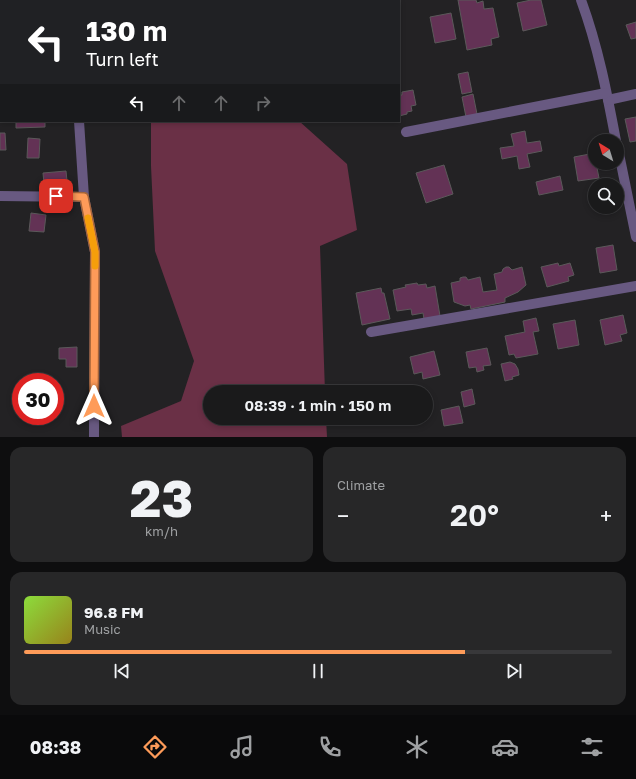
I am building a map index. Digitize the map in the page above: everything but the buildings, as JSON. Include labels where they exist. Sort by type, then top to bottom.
[{"type":"street","points":[[581,0],[591,27],[605,82],[615,134]]},
{"type":"street","points":[[406,132],[607,97],[636,94]]},
{"type":"street","points":[[79,122],[84,197],[95,252],[94,437]]},
{"type":"street","points":[[622,170],[636,238]]},
{"type":"street","points":[[0,196],[84,197]]},
{"type":"street","points":[[371,332],[636,286]]},
{"type":"shaded area","points":[[151,122],[300,122],[347,164],[357,230],[320,246],[325,385],[203,385],[203,425],[326,425],[327,437],[122,437],[121,426],[181,401],[194,361],[155,251],[151,166]]},
{"type":"slow traffic","points":[[88,218],[95,252],[95,266]]},
{"type":"route","points":[[56,196],[84,197],[95,252],[94,406]]}]
